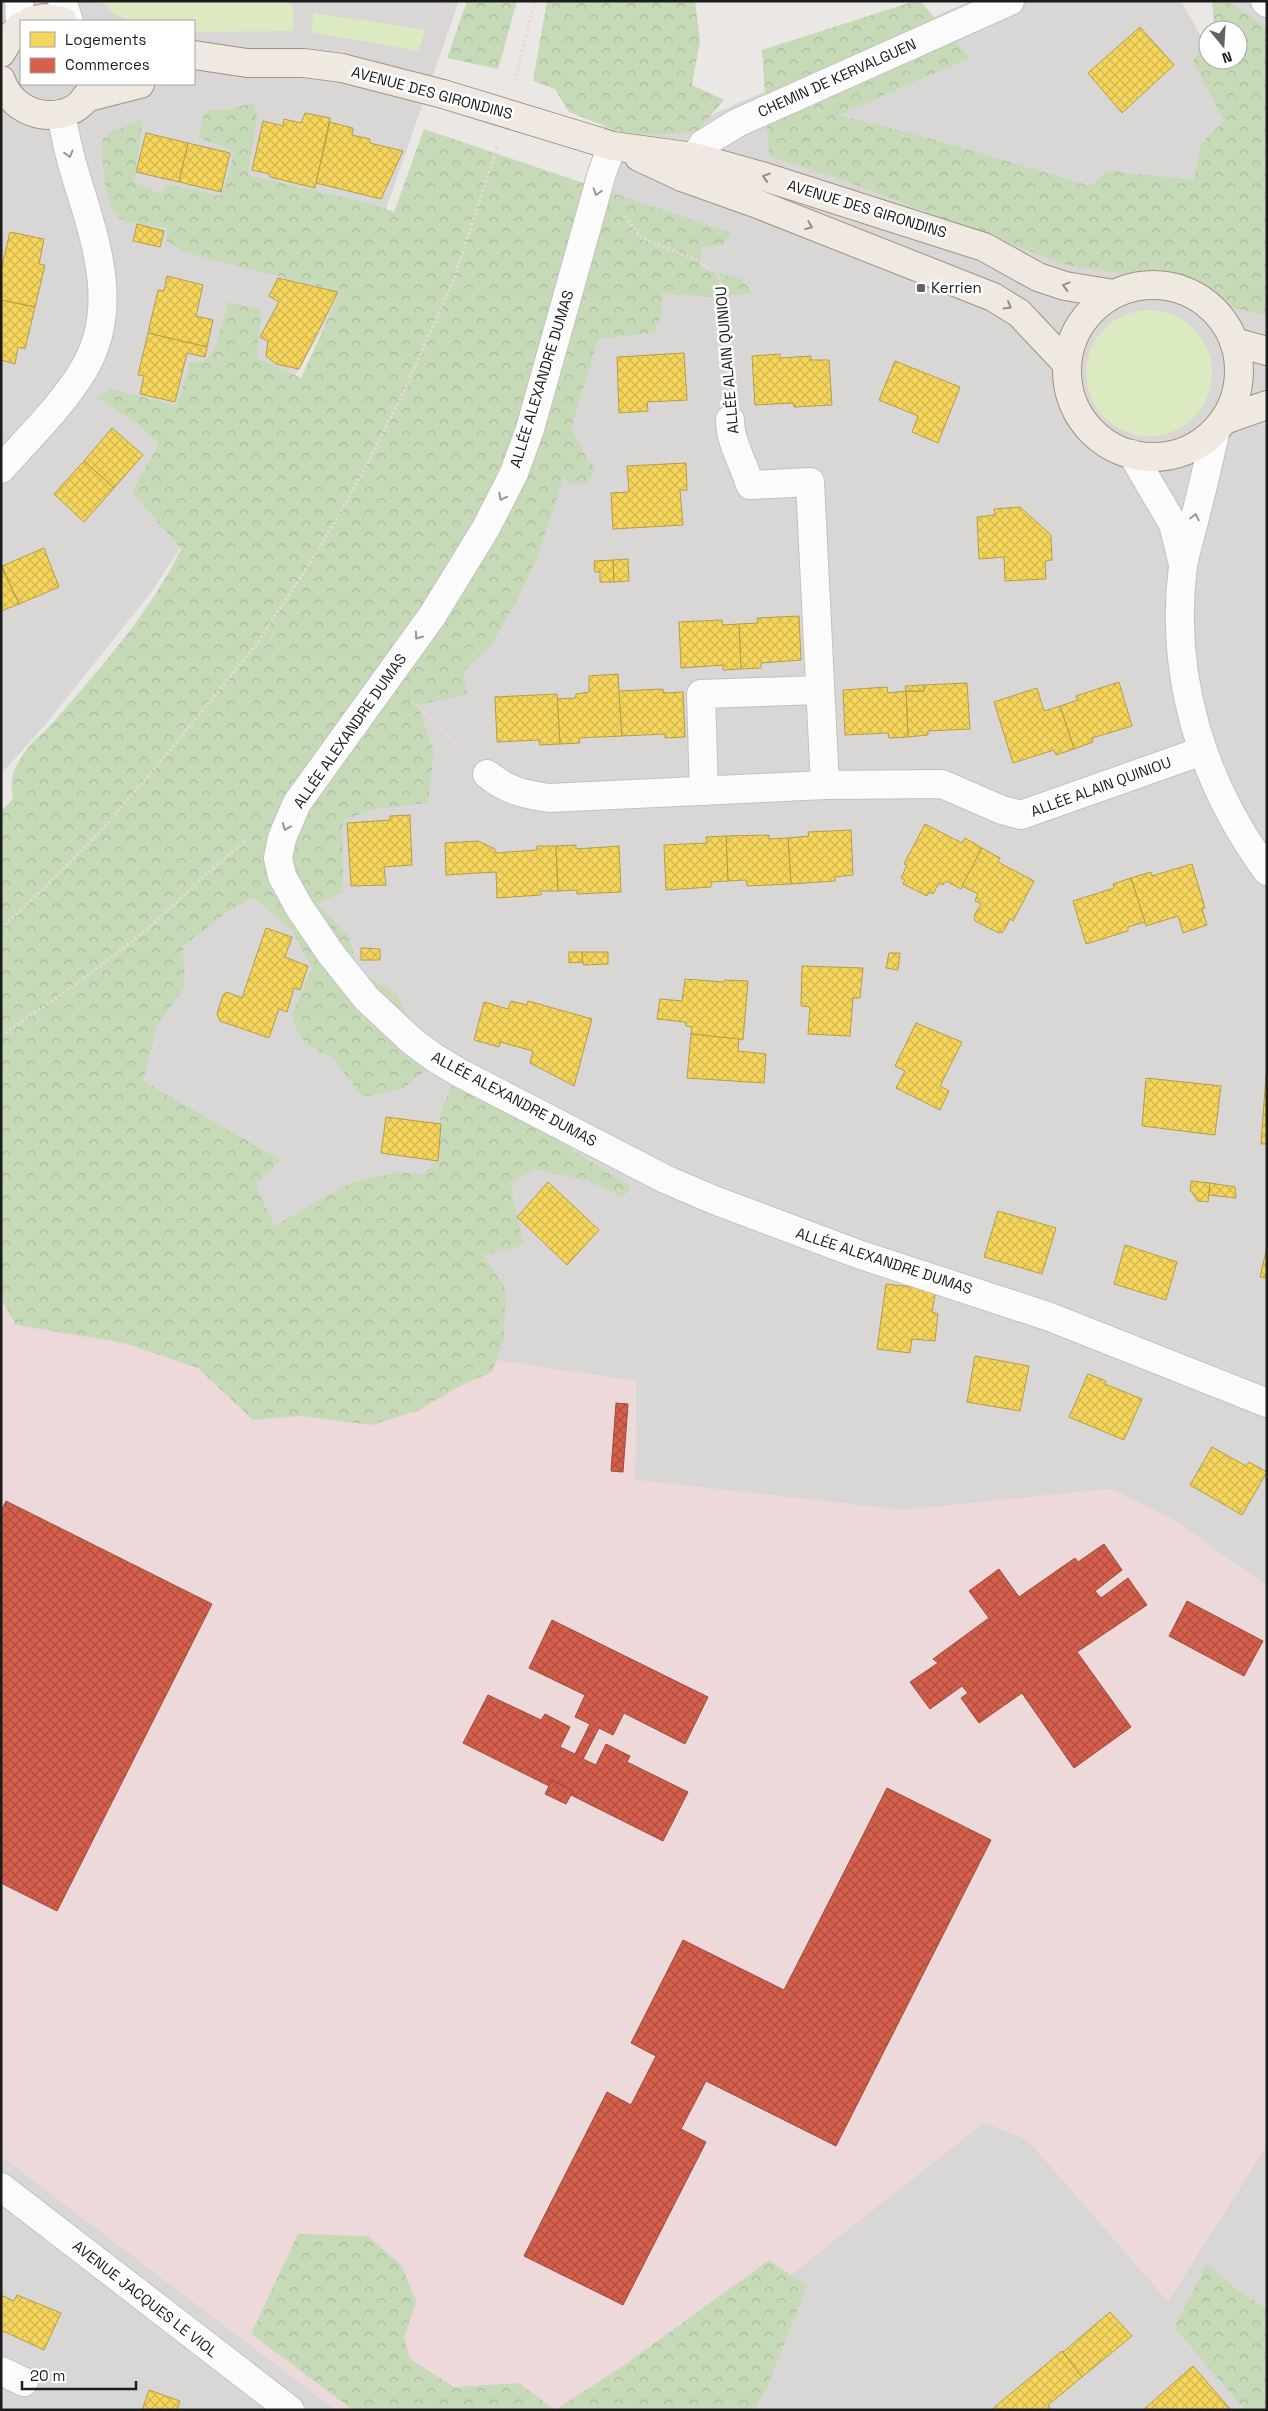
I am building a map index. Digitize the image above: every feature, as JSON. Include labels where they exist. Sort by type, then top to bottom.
[{"type":"main road","points":[[23,19],[45,18],[57,20]]},
{"type":"main road","points":[[1,53],[20,23]]},
{"type":"main road","name":"AVENUE DES GIRONDINS","points":[[195,55],[247,63],[304,63],[342,68],[432,90],[688,167],[947,234],[984,247],[1038,277],[1065,286],[1114,294]]},
{"type":"main road","name":"AVENUE DES GIRONDINS","points":[[195,72],[247,63]]},
{"type":"main road","points":[[6,100],[36,114],[61,114],[74,108],[89,91],[133,85]]},
{"type":"main road","name":"AVENUE DES GIRONDINS","points":[[688,167],[755,203],[993,297],[1019,313],[1067,364]]},
{"type":"main road","points":[[1220,425],[1236,394],[1239,367],[1234,342],[1220,316],[1198,297],[1171,286],[1141,285],[1114,294],[1095,306],[1081,322],[1071,342],[1067,364],[1068,388],[1076,411],[1090,431],[1110,446],[1132,454],[1155,457],[1177,454],[1198,444],[1220,425],[1267,405]]},
{"type":"main road","points":[[1234,342],[1267,351]]},
{"type":"street","points":[[62,1],[70,20]]},
{"type":"street","name":"CHEMIN DE KERVALGUEN","points":[[688,167],[703,144],[712,136],[737,123],[1010,1]]},
{"type":"street","points":[[1,469],[73,384],[84,368],[98,331],[102,311],[103,283],[100,262],[68,149],[61,114]]},
{"type":"street","name":"ALLÉE ALEXANDRE DUMAS","points":[[605,143],[602,173],[530,428],[514,473],[486,528],[432,616],[298,803],[288,823],[278,858],[282,876],[299,907],[330,954],[367,999],[412,1041],[460,1073],[664,1178],[754,1216],[840,1248],[1050,1317],[1267,1403]]},
{"type":"street","name":"ALLÉE ALAIN QUINIOU","points":[[730,420],[734,441],[745,464],[750,485],[810,482],[824,785]]},
{"type":"street","points":[[1220,425],[1183,564],[1179,624],[1182,663],[1188,698],[1202,751],[1230,815],[1267,872]]},
{"type":"street","points":[[1132,454],[1173,524],[1183,564]]},
{"type":"street","points":[[704,792],[701,694],[820,690]]},
{"type":"street","name":"ALLÉE ALAIN QUINIOU","points":[[487,774],[503,786],[524,794],[549,798],[824,785],[942,784],[1002,810],[1021,815],[1202,751]]},
{"type":"street","name":"AVENUE JACQUES LE VIOL","points":[[1,2187],[290,2410]]},
{"type":"path","points":[[432,90],[448,1]]},
{"type":"path","points":[[513,86],[535,1]]},
{"type":"path","points":[[1,928],[25,907],[99,833],[162,760],[256,645],[321,546],[363,472],[404,391],[453,282],[499,143]]},
{"type":"path","name":"ALLÉE ALAIN QUINIOU","points":[[602,173],[618,205],[638,234],[655,244],[700,261],[718,275],[724,295],[730,420]]},
{"type":"path","points":[[388,678],[487,774]]},
{"type":"path","points":[[1,1036],[73,986],[142,933],[222,859],[247,840],[288,823]]},
{"type":"shaded area","points":[[1,1],[459,1],[375,240],[299,369],[149,595],[45,725],[1,774]]},
{"type":"shaded area","points":[[970,1],[1181,1],[1198,31],[1198,70],[1215,70],[1267,150],[1267,1586],[1172,1519],[1111,1489],[903,1510],[635,1480],[636,1381],[405,1347],[1,1052],[573,247],[611,99],[707,117]]},
{"type":"shaded area","points":[[1214,1],[1267,1],[1267,33]]},
{"type":"shaded area","points":[[1,1258],[405,1347],[636,1381],[635,1480],[903,1510],[1111,1489],[1172,1519],[1267,1586],[1267,2145],[1168,2301],[1028,2140],[984,2122],[660,2378],[633,2410],[336,2410],[1,2156]]},
{"type":"shaded area","points":[[984,2122],[1028,2140],[1168,2301],[1267,2145],[1267,2410],[633,2410],[660,2378]]},
{"type":"shaded area","points":[[1,2156],[336,2410],[1,2410]]},
{"type":"green space","points":[[101,1],[285,1],[293,5],[293,31],[195,32],[195,20],[129,20],[115,14]]},
{"type":"green space","points":[[467,1],[517,1],[498,69],[447,58]]},
{"type":"green space","points":[[547,1],[695,1],[700,41],[692,85],[724,100],[697,131],[661,135],[626,134],[569,112],[555,89],[533,81]]},
{"type":"green space","points":[[920,1],[970,58],[839,115],[943,142],[1090,186],[1108,171],[1194,180],[1201,144],[1224,121],[1193,61],[1198,52],[1198,70],[1248,70],[1248,20],[1214,20],[1212,1],[1226,1],[1267,27],[1267,316],[1226,306],[1191,283],[1069,266],[837,178],[769,156],[762,50]]},
{"type":"green space","points":[[314,13],[426,30],[418,51],[311,32]]},
{"type":"green space","points":[[252,103],[257,115],[248,175],[372,204],[394,212],[424,129],[731,233],[723,245],[701,247],[701,268],[741,279],[753,293],[709,297],[662,293],[662,315],[654,333],[598,339],[571,428],[586,457],[596,469],[587,482],[570,485],[564,476],[537,559],[510,613],[492,644],[464,671],[467,694],[418,705],[434,752],[428,803],[376,809],[343,820],[343,892],[317,904],[349,937],[358,971],[397,994],[430,1067],[402,1089],[362,1097],[335,1060],[305,1043],[292,1015],[312,968],[293,932],[253,897],[226,913],[183,946],[185,986],[156,1027],[143,1081],[281,1160],[256,1184],[274,1226],[352,1182],[399,1172],[423,1174],[435,1163],[441,1111],[452,1085],[544,1132],[632,1187],[623,1197],[586,1180],[535,1169],[512,1182],[513,1201],[524,1245],[483,1255],[506,1289],[504,1339],[492,1372],[462,1385],[417,1411],[371,1425],[300,1416],[253,1420],[198,1368],[124,1343],[16,1325],[1,1298],[1,811],[13,799],[11,786],[13,775],[24,753],[92,678],[125,637],[169,572],[181,549],[132,492],[159,444],[139,425],[97,398],[112,389],[177,406],[190,362],[204,362],[215,349],[228,302],[261,309],[257,358],[301,378],[340,292],[184,252],[167,242],[167,228],[125,221],[112,208],[108,197],[103,171],[103,139],[114,131],[143,119],[134,183],[162,194],[167,184],[221,196],[235,151],[199,138],[204,114],[208,110],[225,110]]},
{"type":"green space","points":[[1149,310],[1173,315],[1194,328],[1207,349],[1212,373],[1207,397],[1194,418],[1173,431],[1149,436],[1125,431],[1104,418],[1091,397],[1086,373],[1091,349],[1104,328],[1125,315]]},
{"type":"green space","points":[[298,2234],[368,2236],[402,2266],[416,2302],[404,2338],[410,2359],[454,2387],[519,2383],[555,2410],[353,2410],[251,2334]]},
{"type":"green space","points":[[769,2260],[807,2286],[766,2390],[754,2410],[555,2410],[626,2364]]},
{"type":"green space","points":[[1207,2264],[1239,2291],[1267,2309],[1267,2410],[1245,2410],[1174,2327]]},
{"type":"building: Logements","points":[[1140,27],[1174,65],[1122,113],[1088,73]]},
{"type":"building: Logements","points":[[305,113],[330,118],[315,188],[270,177],[270,174],[252,170],[263,121],[283,126],[284,119],[301,123]]},
{"type":"building: Logements","points":[[330,122],[353,128],[352,135],[370,139],[370,143],[403,151],[381,199],[316,183]]},
{"type":"building: Logements","points":[[146,133],[188,143],[179,182],[136,172]]},
{"type":"building: Logements","points":[[188,143],[230,153],[221,192],[179,182]]},
{"type":"building: Logements","points":[[137,224],[164,231],[160,247],[133,241]]},
{"type":"building: Logements","points":[[10,232],[44,239],[39,264],[45,265],[35,307],[1,300],[1,270]]},
{"type":"building: Logements","points":[[167,276],[203,285],[196,316],[213,320],[207,347],[148,333],[158,290],[164,291]]},
{"type":"building: Logements","points":[[278,278],[338,292],[299,369],[276,364],[266,356],[268,341],[260,337],[279,302],[269,296]]},
{"type":"building: Logements","points":[[1,300],[35,307],[25,349],[18,347],[15,364],[1,360]]},
{"type":"building: Logements","points":[[148,333],[207,347],[205,357],[187,353],[175,402],[140,394],[144,376],[138,375]]},
{"type":"building: Logements","points":[[684,353],[687,400],[647,402],[648,411],[619,413],[617,357]]},
{"type":"building: Logements","points":[[780,354],[780,358],[811,356],[811,360],[829,360],[832,405],[794,407],[793,403],[755,405],[752,356]]},
{"type":"building: Logements","points":[[895,361],[960,387],[938,443],[912,432],[918,416],[879,400]]},
{"type":"building: Logements","points":[[112,428],[143,455],[114,488],[84,461]]},
{"type":"building: Logements","points":[[84,461],[114,488],[84,522],[54,494]]},
{"type":"building: Logements","points":[[686,463],[687,490],[680,490],[683,525],[613,529],[611,493],[629,492],[627,466]]},
{"type":"building: Logements","points":[[1020,507],[1051,535],[1052,560],[1045,561],[1046,579],[1005,581],[1004,557],[979,559],[977,517],[995,515],[994,509]]},
{"type":"building: Logements","points":[[44,548],[59,587],[19,604],[2,566]]},
{"type":"building: Logements","points":[[628,559],[629,581],[614,582],[613,560]]},
{"type":"building: Logements","points":[[613,560],[614,582],[600,582],[600,572],[595,572],[594,561]]},
{"type":"building: Logements","points":[[1,566],[19,604],[1,611]]},
{"type":"building: Logements","points":[[799,616],[801,660],[761,663],[761,668],[741,669],[739,624],[758,623],[757,618]]},
{"type":"building: Logements","points":[[722,620],[722,625],[739,624],[741,669],[723,670],[723,665],[681,668],[679,622]]},
{"type":"building: Logements","points":[[618,674],[622,736],[579,738],[580,743],[560,744],[557,699],[575,698],[576,694],[589,692],[589,676]]},
{"type":"building: Logements","points":[[1119,682],[1132,726],[1092,738],[1093,742],[1074,749],[1060,706],[1078,700],[1076,696]]},
{"type":"building: Logements","points":[[967,683],[970,729],[928,731],[928,735],[908,737],[906,691],[924,691],[924,685]]},
{"type":"building: Logements","points":[[924,685],[924,691],[906,691],[905,686]]},
{"type":"building: Logements","points":[[887,687],[888,693],[906,691],[908,737],[889,738],[888,733],[845,735],[843,690]]},
{"type":"building: Logements","points":[[1037,688],[1044,711],[1060,706],[1074,749],[1056,755],[1054,750],[1013,763],[994,702]]},
{"type":"building: Logements","points":[[663,689],[664,693],[683,692],[685,737],[665,738],[665,734],[622,736],[619,691]]},
{"type":"building: Logements","points":[[557,694],[560,744],[540,745],[539,740],[497,742],[495,697]]},
{"type":"building: Logements","points":[[410,815],[412,865],[384,867],[386,885],[351,886],[347,823],[390,820],[390,816]]},
{"type":"building: Logements","points":[[925,824],[962,843],[965,838],[982,848],[961,889],[946,881],[943,885],[939,883],[933,894],[929,892],[927,896],[903,884],[905,880],[901,878],[907,865],[904,864]]},
{"type":"building: Logements","points":[[851,830],[853,875],[835,877],[835,881],[791,884],[788,838],[809,836],[808,832]]},
{"type":"building: Logements","points":[[769,835],[769,839],[788,838],[791,884],[747,886],[746,880],[728,881],[726,836]]},
{"type":"building: Logements","points":[[726,836],[728,881],[711,882],[711,887],[666,890],[664,845],[707,843],[706,837]]},
{"type":"building: Logements","points":[[478,841],[495,849],[495,853],[537,850],[537,846],[556,846],[558,891],[541,891],[541,895],[497,898],[496,872],[446,875],[445,843]]},
{"type":"building: Logements","points":[[576,845],[576,849],[619,846],[621,892],[577,894],[577,890],[558,891],[556,846]]},
{"type":"building: Logements","points":[[982,848],[1000,858],[998,862],[1034,881],[1013,921],[1010,919],[1003,932],[999,933],[975,921],[974,916],[981,904],[975,901],[978,894],[962,886]]},
{"type":"building: Logements","points":[[1192,864],[1205,908],[1202,909],[1207,925],[1183,933],[1178,916],[1146,926],[1131,878],[1151,872],[1152,876]]},
{"type":"building: Logements","points":[[1131,878],[1145,922],[1128,927],[1128,931],[1086,944],[1073,901],[1114,888],[1113,884]]},
{"type":"building: Logements","points":[[266,928],[292,937],[285,957],[308,966],[300,990],[294,988],[287,1012],[279,1009],[269,1038],[220,1021],[217,1014],[223,995],[227,992],[242,998]]},
{"type":"building: Logements","points":[[361,948],[380,949],[380,960],[361,960]]},
{"type":"building: Logements","points":[[569,952],[582,952],[583,962],[569,963]]},
{"type":"building: Logements","points":[[582,952],[608,952],[608,964],[583,965]]},
{"type":"building: Logements","points":[[889,953],[900,953],[898,970],[886,968]]},
{"type":"building: Logements","points":[[802,966],[863,968],[860,998],[853,998],[850,1036],[808,1034],[810,1007],[801,1006]]},
{"type":"building: Logements","points":[[685,979],[724,982],[725,980],[748,981],[743,1040],[691,1034],[692,1027],[686,1026],[685,1022],[657,1019],[660,999],[682,1001]]},
{"type":"building: Logements","points":[[511,1001],[527,1005],[528,1001],[592,1019],[574,1086],[530,1063],[533,1051],[500,1042],[499,1047],[474,1040],[484,1002],[508,1009]]},
{"type":"building: Logements","points":[[916,1023],[962,1042],[940,1086],[949,1091],[940,1110],[896,1088],[905,1071],[895,1066]]},
{"type":"building: Logements","points":[[691,1034],[739,1039],[738,1051],[766,1054],[764,1083],[687,1078]]},
{"type":"building: Logements","points":[[1266,1075],[1267,1144],[1261,1144]]},
{"type":"building: Logements","points":[[1146,1078],[1221,1086],[1215,1135],[1142,1126]]},
{"type":"building: Logements","points":[[386,1117],[441,1124],[438,1161],[381,1153]]},
{"type":"building: Logements","points":[[1191,1181],[1210,1183],[1208,1202],[1198,1201],[1190,1190]]},
{"type":"building: Logements","points":[[548,1182],[599,1230],[567,1265],[517,1217]]},
{"type":"building: Logements","points":[[1210,1183],[1235,1187],[1236,1198],[1209,1195]]},
{"type":"building: Logements","points":[[998,1211],[1056,1228],[1042,1274],[984,1257]]},
{"type":"building: Logements","points":[[1125,1245],[1177,1262],[1166,1300],[1114,1284]]},
{"type":"building: Logements","points":[[1267,1247],[1267,1278],[1260,1277]]},
{"type":"building: Logements","points":[[886,1284],[936,1290],[932,1312],[938,1314],[935,1341],[912,1339],[910,1353],[877,1349]]},
{"type":"building: Logements","points":[[975,1356],[1029,1366],[1020,1411],[967,1402]]},
{"type":"building: Logements","points":[[1088,1374],[1106,1381],[1105,1384],[1142,1399],[1124,1440],[1069,1417]]},
{"type":"building: Logements","points":[[1212,1447],[1246,1466],[1249,1462],[1267,1472],[1242,1515],[1190,1485]]},
{"type":"building: Logements","points":[[1,2295],[14,2301],[17,2295],[61,2313],[44,2350],[3,2331],[1,2334]]},
{"type":"building: Logements","points":[[1110,2312],[1132,2336],[1082,2377],[1063,2352]]},
{"type":"building: Logements","points":[[1062,2351],[1082,2377],[1048,2405],[1051,2410],[991,2410]]},
{"type":"building: Logements","points":[[1193,2366],[1231,2410],[1143,2410]]},
{"type":"building: Logements","points":[[149,2390],[180,2401],[177,2410],[142,2410]]},
{"type":"building: Commerces","points":[[616,1403],[628,1404],[623,1472],[611,1471]]},
{"type":"building: Commerces","points":[[6,1501],[212,1604],[57,1911],[1,1883],[1,1511]]},
{"type":"building: Commerces","points":[[1104,1544],[1122,1570],[1095,1591],[1101,1598],[1128,1578],[1147,1605],[1077,1652],[1131,1727],[1074,1768],[1022,1693],[979,1723],[961,1698],[968,1693],[962,1686],[930,1709],[910,1682],[938,1663],[933,1659],[989,1618],[969,1591],[999,1569],[1019,1597],[1075,1558],[1078,1562]]},
{"type":"building: Commerces","points":[[1187,1601],[1263,1641],[1244,1676],[1169,1636]]},
{"type":"building: Commerces","points":[[552,1620],[708,1697],[685,1744],[624,1713],[613,1735],[599,1728],[583,1759],[596,1765],[606,1744],[630,1756],[627,1762],[688,1792],[663,1841],[571,1795],[573,1791],[552,1780],[549,1786],[463,1743],[488,1695],[541,1720],[545,1714],[570,1727],[560,1747],[575,1754],[590,1724],[575,1717],[585,1695],[529,1668]]},
{"type":"building: Commerces","points":[[552,1780],[573,1791],[566,1804],[545,1794]]},
{"type":"building: Commerces","points":[[887,1788],[991,1840],[836,2146],[706,2081],[681,2129],[706,2142],[623,2305],[524,2256],[607,2092],[631,2105],[656,2056],[631,2043],[683,1940],[784,1990]]},
{"type":"place","name":"Kerrien","points":[[921,288]]}]
